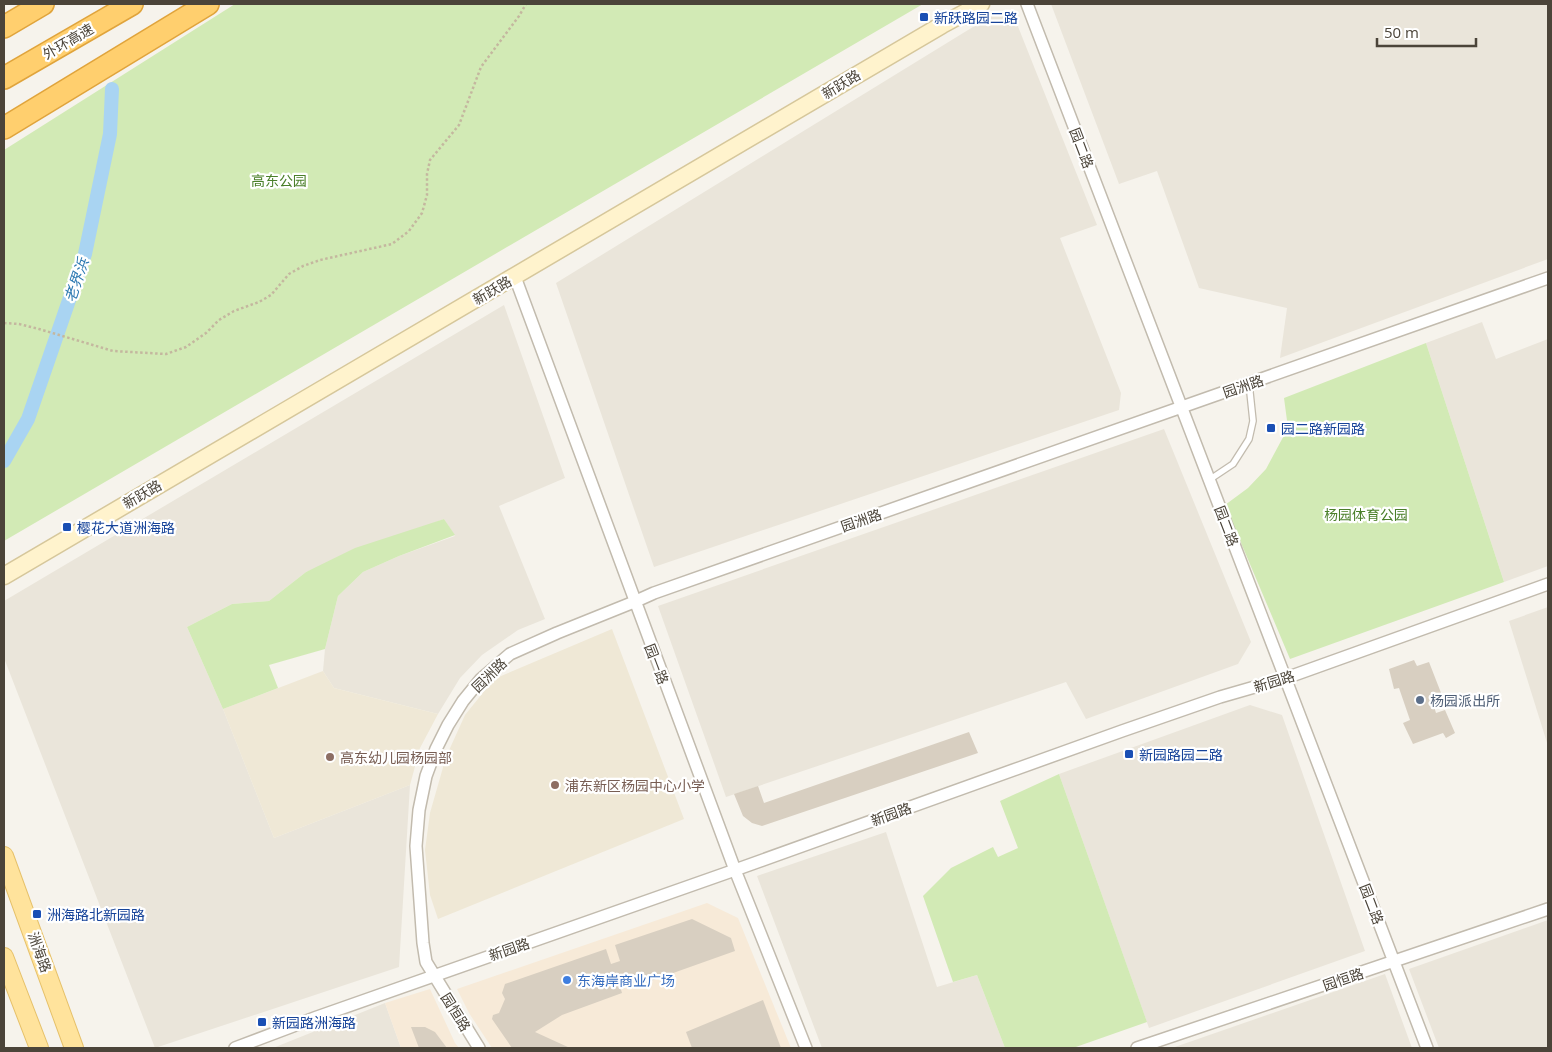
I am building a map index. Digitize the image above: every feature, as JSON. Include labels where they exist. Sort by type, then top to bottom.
[{"type":"highway","points":[[4,27],[43,4]]},
{"type":"highway","name":"外环高速","points":[[4,78],[132,4]]},
{"type":"highway","points":[[4,128],[208,4]]},
{"type":"main road","name":"洲海路","points":[[4,856],[74,1048]]},
{"type":"main road","points":[[4,957],[39,1048]]},
{"type":"street","name":"新跃路","points":[[4,576],[980,4]]},
{"type":"street","name":"园二路","points":[[1027,4],[1427,1048]]},
{"type":"street","name":"园一路","points":[[515,277],[735,870],[806,1048]]},
{"type":"street","name":"园洲路","points":[[434,976],[426,962],[423,943],[416,846],[419,810],[426,776],[436,749],[463,701],[481,679],[510,654],[664,590],[1548,278]]},
{"type":"street","name":"新园路","points":[[235,1048],[317,1017],[1140,725],[1220,697],[1286,678],[1548,584]]},
{"type":"street","name":"园恒路","points":[[1137,1048],[1548,909]]},
{"type":"street","name":"园恒路","points":[[434,976],[479,1048]]},
{"type":"lane","points":[[1210,480],[1233,464],[1249,439],[1254,421],[1250,384]]},
{"type":"path","points":[[4,323],[19,324],[39,329],[113,351],[166,354],[186,347],[234,310],[259,302],[271,295],[289,274],[303,266],[320,260],[392,244],[409,231],[422,213],[427,195],[426,174],[430,160],[459,125],[481,67],[526,4]]},
{"type":"shaded area","points":[[1051,4],[1548,4],[1548,259],[1280,358],[1287,308],[1199,288],[1157,171],[1119,184]]},
{"type":"shaded area","points":[[999,11],[1017,24],[1097,225],[1060,238],[1121,393],[1119,410],[654,567],[556,283]]},
{"type":"shaded area","points":[[504,305],[565,478],[499,506],[545,619],[518,630],[482,655],[460,678],[438,714],[334,688],[323,671],[325,649],[338,596],[363,572],[399,556],[455,536],[444,519],[306,572],[269,601],[232,604],[187,627],[223,709],[274,838],[410,785],[399,967],[155,1048],[4,658],[4,601]]},
{"type":"shaded area","points":[[1482,322],[1496,359],[1548,339],[1548,566],[1504,582],[1426,343]]},
{"type":"shaded area","points":[[1164,429],[1251,642],[1238,664],[1086,719],[1066,682],[726,797],[658,606]]},
{"type":"shaded area","points":[[1548,607],[1548,746],[1509,621]]},
{"type":"shaded area","name":"浦东新区杨园中心小学","points":[[612,629],[684,819],[438,919],[430,895],[425,850],[430,813],[446,757],[465,715],[494,679]]},
{"type":"shaded area","name":"高东幼儿园杨园部","points":[[323,671],[334,688],[438,714],[420,748],[410,785],[274,838],[223,709]]},
{"type":"shaded area","points":[[1250,705],[1282,715],[1365,951],[1149,1028],[1059,774]]},
{"type":"shaded area","points":[[886,832],[937,987],[977,975],[1005,1048],[822,1048],[757,876]]},
{"type":"shaded area","points":[[707,903],[738,918],[791,1048],[492,1048],[469,1013],[457,989]]},
{"type":"shaded area","points":[[1548,920],[1548,1048],[1439,1048],[1409,969]]},
{"type":"shaded area","points":[[1385,974],[1412,1048],[1172,1048]]},
{"type":"shaded area","points":[[430,989],[459,1048],[401,1048],[385,1003]]},
{"type":"shaded area","points":[[385,1003],[401,1048],[273,1048]]},
{"type":"green space","name":"高东公园","points":[[235,4],[923,4],[4,541],[4,150]]},
{"type":"green space","name":"杨园体育公园","points":[[1426,343],[1504,582],[1290,659],[1225,505],[1248,488],[1266,469],[1288,428],[1284,398]]},
{"type":"green space","points":[[444,519],[455,535],[363,572],[338,596],[325,649],[269,665],[278,688],[223,709],[187,627],[232,604],[269,601],[306,572],[355,548]]},
{"type":"green space","points":[[1059,774],[1147,1022],[1073,1048],[1005,1048],[977,975],[953,982],[923,896],[951,868],[993,847],[998,857],[1018,848],[1000,801]]},
{"type":"building","name":"杨园派出所","points":[[1414,660],[1417,666],[1429,662],[1443,698],[1433,703],[1436,713],[1445,710],[1455,733],[1446,738],[1443,733],[1413,744],[1403,723],[1410,720],[1399,688],[1394,689],[1389,669]]},
{"type":"building","points":[[969,732],[978,753],[762,826],[752,823],[743,816],[734,794],[758,786],[764,803]]},
{"type":"building","name":"东海岸商业广场","points":[[692,919],[731,938],[735,951],[631,988],[625,974],[617,976],[622,993],[562,1015],[535,1032],[570,1048],[512,1048],[492,1019],[493,1015],[499,1013],[505,999],[502,993],[505,984],[606,949],[611,964],[620,961],[615,945]]},
{"type":"building","points":[[763,1000],[781,1048],[692,1048],[686,1032]]},
{"type":"building","points":[[411,1027],[425,1027],[435,1032],[447,1048],[419,1048]]},
{"type":"waterway","name":"老界浜","points":[[4,461],[28,419],[85,254],[110,134],[112,89]]},
{"type":"place","name":"新跃路园二路","points":[[924,17]]},
{"type":"place","name":"园二路新园路","points":[[1271,428]]},
{"type":"place","name":"樱花大道洲海路","points":[[67,527]]},
{"type":"place","name":"杨园派出所","points":[[1420,700]]},
{"type":"place","name":"新园路园二路","points":[[1129,754]]},
{"type":"place","name":"高东幼儿园杨园部","points":[[330,757]]},
{"type":"place","name":"浦东新区杨园中心小学","points":[[555,785]]},
{"type":"place","name":"洲海路北新园路","points":[[37,914]]},
{"type":"place","name":"东海岸商业广场","points":[[567,980]]},
{"type":"place","name":"新园路洲海路","points":[[262,1022]]}]
